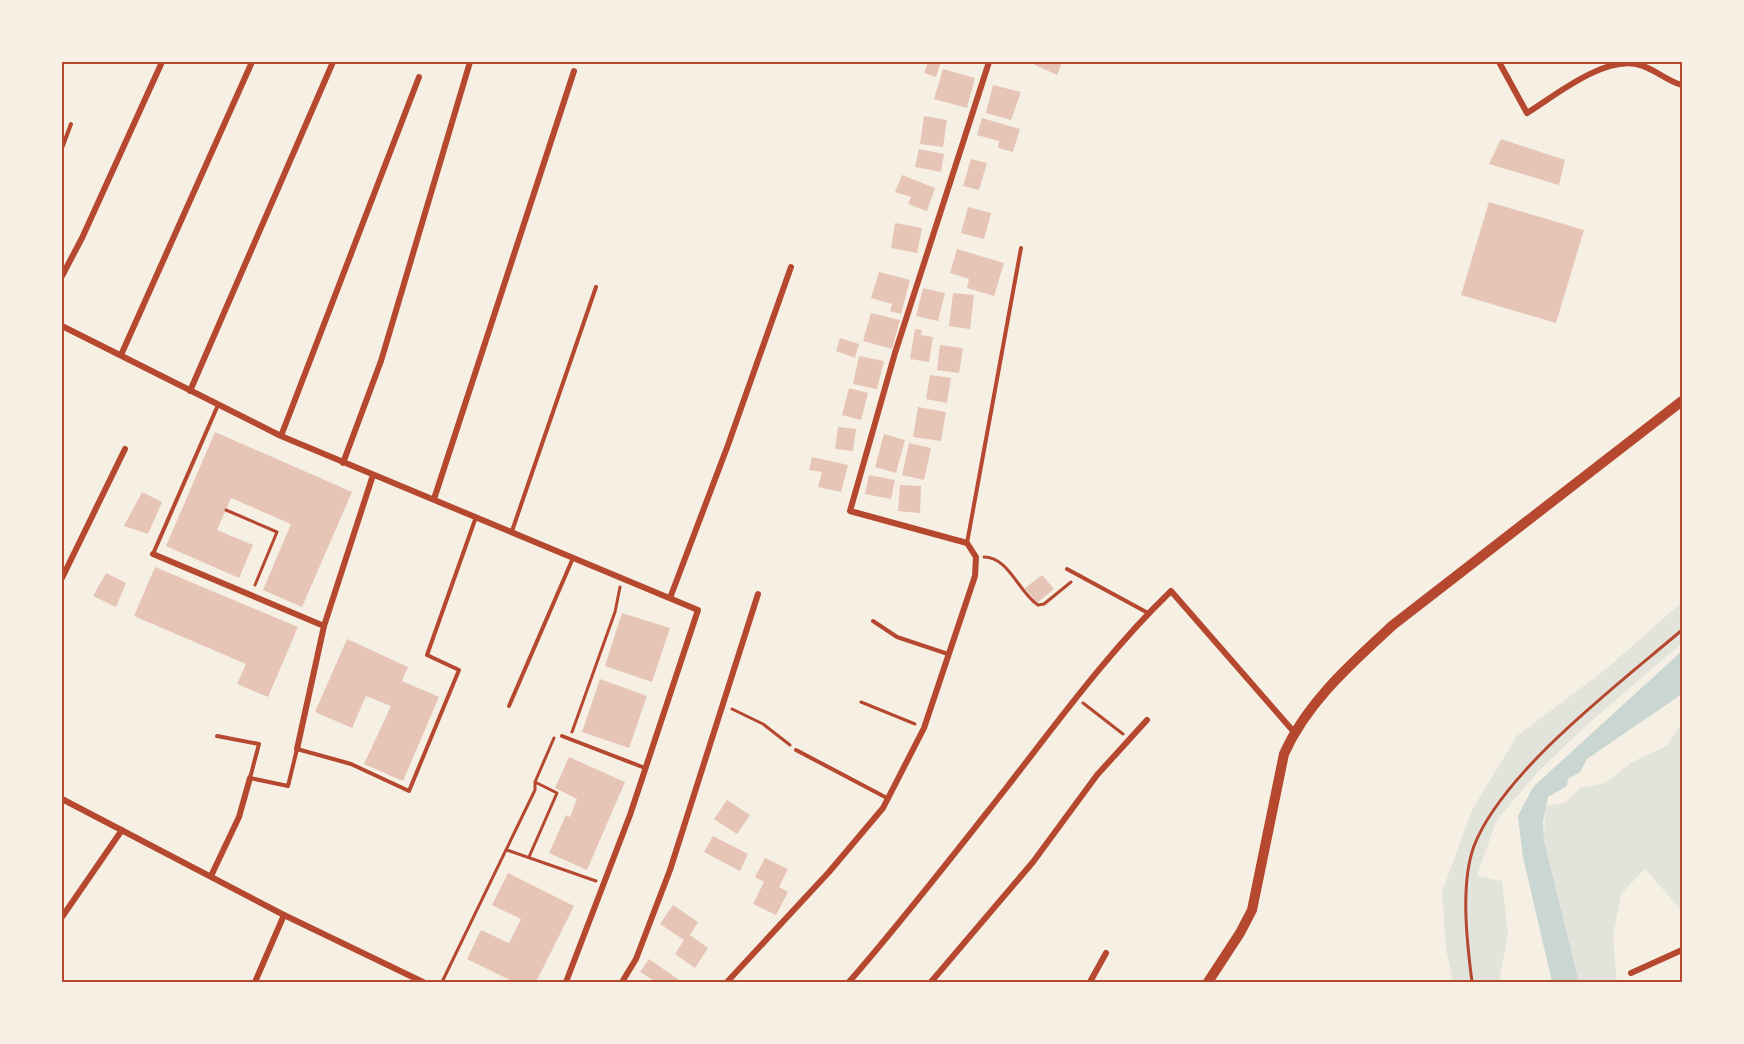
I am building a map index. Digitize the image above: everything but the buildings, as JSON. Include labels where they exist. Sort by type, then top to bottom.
[{"type":"street","points":[[62,276],[162,62]]},
{"type":"street","points":[[121,355],[252,62]]},
{"type":"street","points":[[190,391],[333,62]]},
{"type":"street","points":[[343,463],[381,362],[470,62]]},
{"type":"street","points":[[728,982],[830,872],[883,808],[924,728],[975,576],[976,557],[967,543],[850,511],[896,353],[989,62]]},
{"type":"street","points":[[1499,62],[1527,113],[1583,78],[1624,63],[1638,63],[1671,82],[1683,85]]},
{"type":"street","points":[[434,499],[574,71]]},
{"type":"street","points":[[282,436],[419,77]]},
{"type":"street","points":[[670,598],[729,445],[791,267]]},
{"type":"street","points":[[62,326],[282,436],[698,610],[646,768],[566,982]]},
{"type":"street","points":[[1208,982],[1252,910],[1284,753],[1294,732],[1350,664],[1393,625],[1683,401]]},
{"type":"street","points":[[62,578],[125,449]]},
{"type":"street","points":[[297,749],[324,626],[373,476]]},
{"type":"street","points":[[153,554],[324,626]]},
{"type":"street","points":[[849,982],[918,902],[1077,698],[1148,613],[1171,591],[1294,732]]},
{"type":"street","points":[[622,982],[636,959],[670,870],[758,594]]},
{"type":"street","points":[[931,982],[1003,899],[1097,775],[1147,720]]},
{"type":"street","points":[[211,876],[239,817],[250,778]]},
{"type":"street","points":[[62,799],[284,915],[423,982]]},
{"type":"street","points":[[62,917],[122,830]]},
{"type":"street","points":[[255,982],[284,915]]},
{"type":"street","points":[[1631,973],[1683,950]]},
{"type":"street","points":[[1090,982],[1106,953]]},
{"type":"lane","points":[[62,148],[71,124]]},
{"type":"lane","points":[[967,543],[1021,248]]},
{"type":"lane","points":[[512,531],[596,287]]},
{"type":"lane","points":[[153,554],[218,405]]},
{"type":"lane","points":[[217,736],[259,744],[250,778],[288,786],[297,749],[351,764],[409,791],[459,670],[427,655],[476,517]]},
{"type":"lane","points":[[509,706],[574,557]]},
{"type":"lane","points":[[1067,568],[1148,613]]},
{"type":"lane","points":[[873,621],[897,637],[949,654]]},
{"type":"lane","points":[[562,736],[646,768]]},
{"type":"lane","points":[[796,750],[887,798]]},
{"type":"path","points":[[226,510],[277,532],[250,595]]},
{"type":"path","points":[[976,557],[990,557],[1002,563],[1027,598],[1038,606],[1061,590]]},
{"type":"path","points":[[570,739],[615,612],[622,578]]},
{"type":"path","points":[[1472,982],[1467,946],[1467,889],[1474,848],[1493,808],[1549,747],[1683,630]]},
{"type":"path","points":[[1077,698],[1129,739]]},
{"type":"path","points":[[861,702],[924,728]]},
{"type":"path","points":[[723,705],[763,724],[796,750]]},
{"type":"path","points":[[442,982],[535,790],[535,782],[556,734],[562,736]]},
{"type":"path","points":[[529,857],[557,793],[535,782]]},
{"type":"path","points":[[507,850],[604,884]]},
{"type":"shaded area","points":[[1682,602],[1682,643],[1589,723],[1539,771],[1496,821],[1477,876],[1502,881],[1508,934],[1499,982],[1453,982],[1446,949],[1442,892],[1472,810],[1517,736],[1605,670]]},
{"type":"shaded area","points":[[1682,651],[1682,694],[1587,759],[1580,772],[1568,779],[1567,786],[1548,797],[1543,821],[1544,841],[1579,982],[1552,982],[1523,857],[1518,816],[1533,787]]},
{"type":"shaded area","points":[[1682,722],[1682,911],[1645,869],[1621,894],[1613,937],[1617,982],[1579,982],[1544,841],[1545,806],[1565,803],[1580,788],[1605,783],[1632,762],[1667,746]]}]
